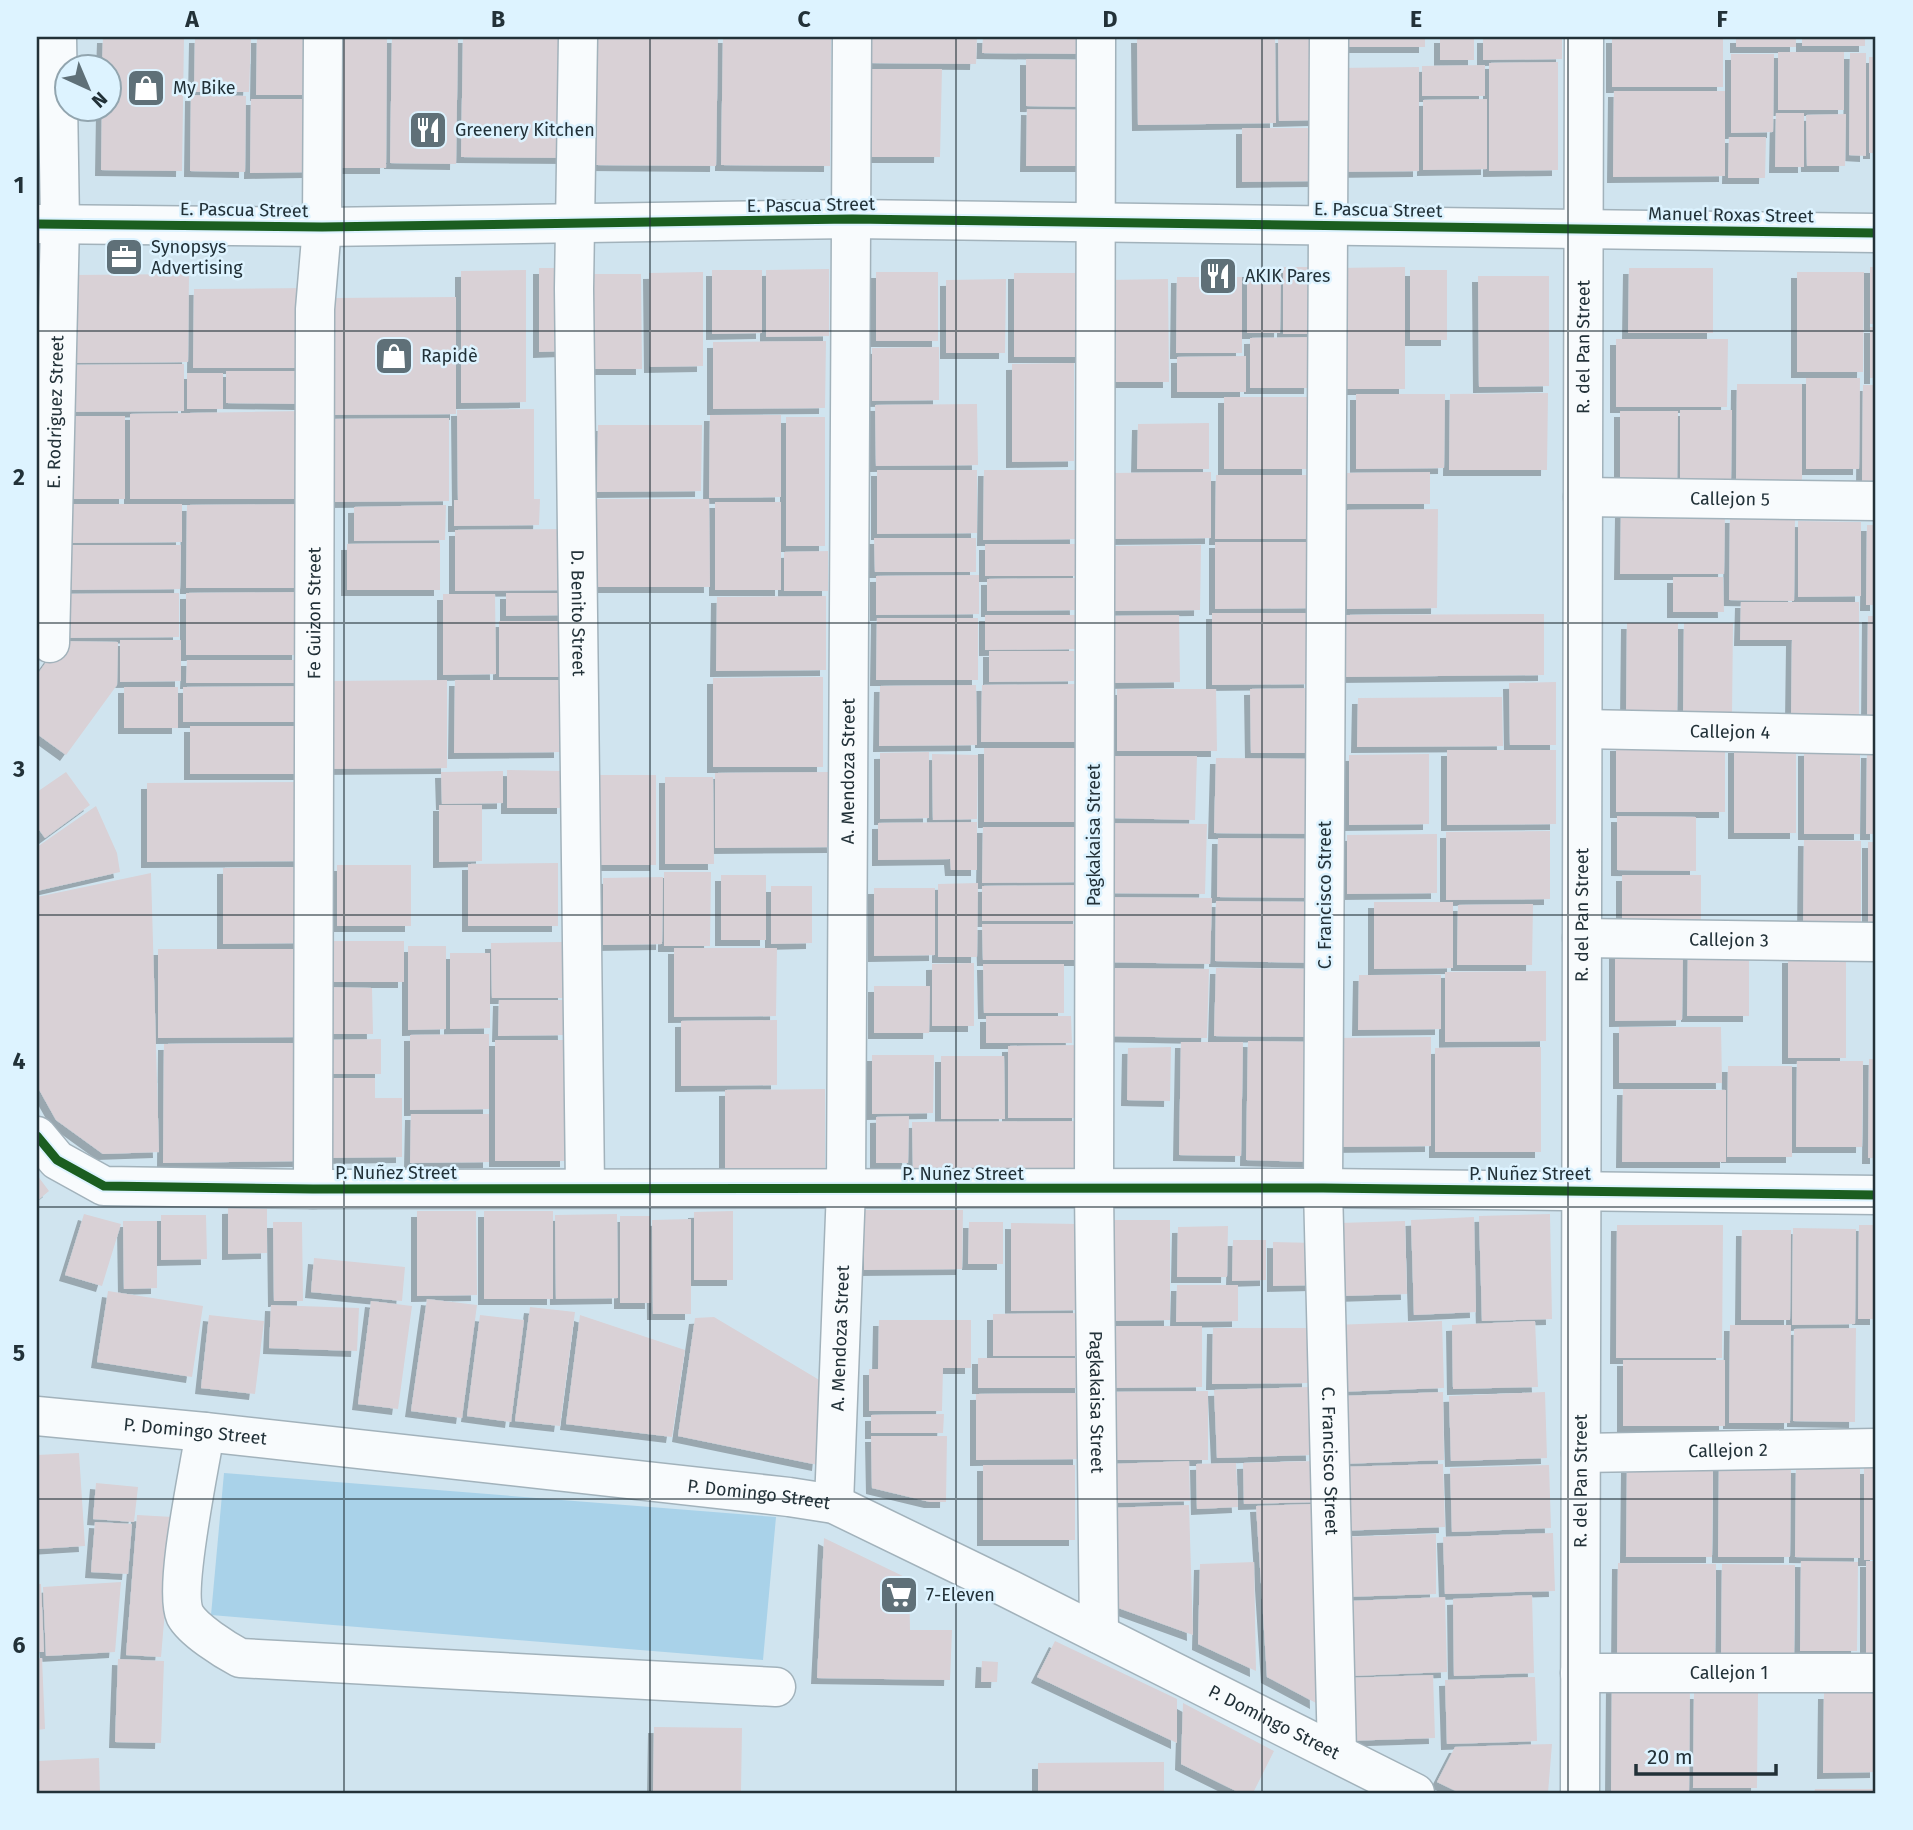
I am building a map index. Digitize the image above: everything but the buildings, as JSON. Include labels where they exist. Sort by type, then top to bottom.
[{"type":"street","name":"E. Rodriguez Street","points":[[50,643],[48,224],[57,37]]},
{"type":"street","name":"Fe Guizon Street","points":[[313,1189],[315,309],[322,227],[323,37]]},
{"type":"street","name":"D. Benito Street","points":[[578,37],[574,289],[585,1187]]},
{"type":"street","name":"A. Mendoza Street","points":[[834,1504],[846,1189],[852,37]]},
{"type":"street","name":"Pagkakaisa Street","points":[[1097,37],[1094,1189],[1099,1634]]},
{"type":"street","name":"C. Francisco Street","points":[[1329,37],[1323,1188],[1337,1753]]},
{"type":"street","name":"R. del Pan Street","points":[[1580,1793],[1584,37]]},
{"type":"street","name":"E. Pascua Street","points":[[48,224],[322,227],[852,219],[1585,229]]},
{"type":"street","name":"Manuel Roxas Street","points":[[1585,229],[1876,233]]},
{"type":"street","name":"Callejon 5","points":[[1583,498],[1876,501]]},
{"type":"street","name":"Callejon 4","points":[[1583,729],[1876,735]]},
{"type":"street","name":"Callejon 3","points":[[1582,938],[1876,942]]},
{"type":"street","name":"P. Nuñez Street","points":[[47,1148],[104,1186],[313,1189],[1323,1188],[1876,1195]]},
{"type":"street","name":"P. Domingo Street","points":[[37,1416],[205,1432],[834,1504],[1415,1793]]},
{"type":"street","points":[[205,1432],[182,1578],[185,1614],[212,1642],[240,1658],[776,1686]]},
{"type":"street","name":"Callejon 2","points":[[1581,1453],[1876,1448]]},
{"type":"street","name":"Callejon 1","points":[[1580,1673],[1876,1673]]},
{"type":"shaded area","points":[[224,1473],[776,1517],[763,1660],[211,1615]]},
{"type":"cycle path","points":[[37,224],[322,227],[852,219],[1876,233]]},
{"type":"cycle path","points":[[37,1136],[57,1160],[104,1186],[313,1189],[1323,1188],[1876,1195]]},
{"type":"place","name":"My Bike","points":[[146,88]]},
{"type":"place","name":"Greenery Kitchen","points":[[428,130]]},
{"type":"place","name":"Synopsys Advertising","points":[[124,257]]},
{"type":"place","name":"AKIK Pares","points":[[1218,276]]},
{"type":"place","name":"Rapidè","points":[[394,356]]},
{"type":"place","name":"7-Eleven","points":[[899,1595]]}]
